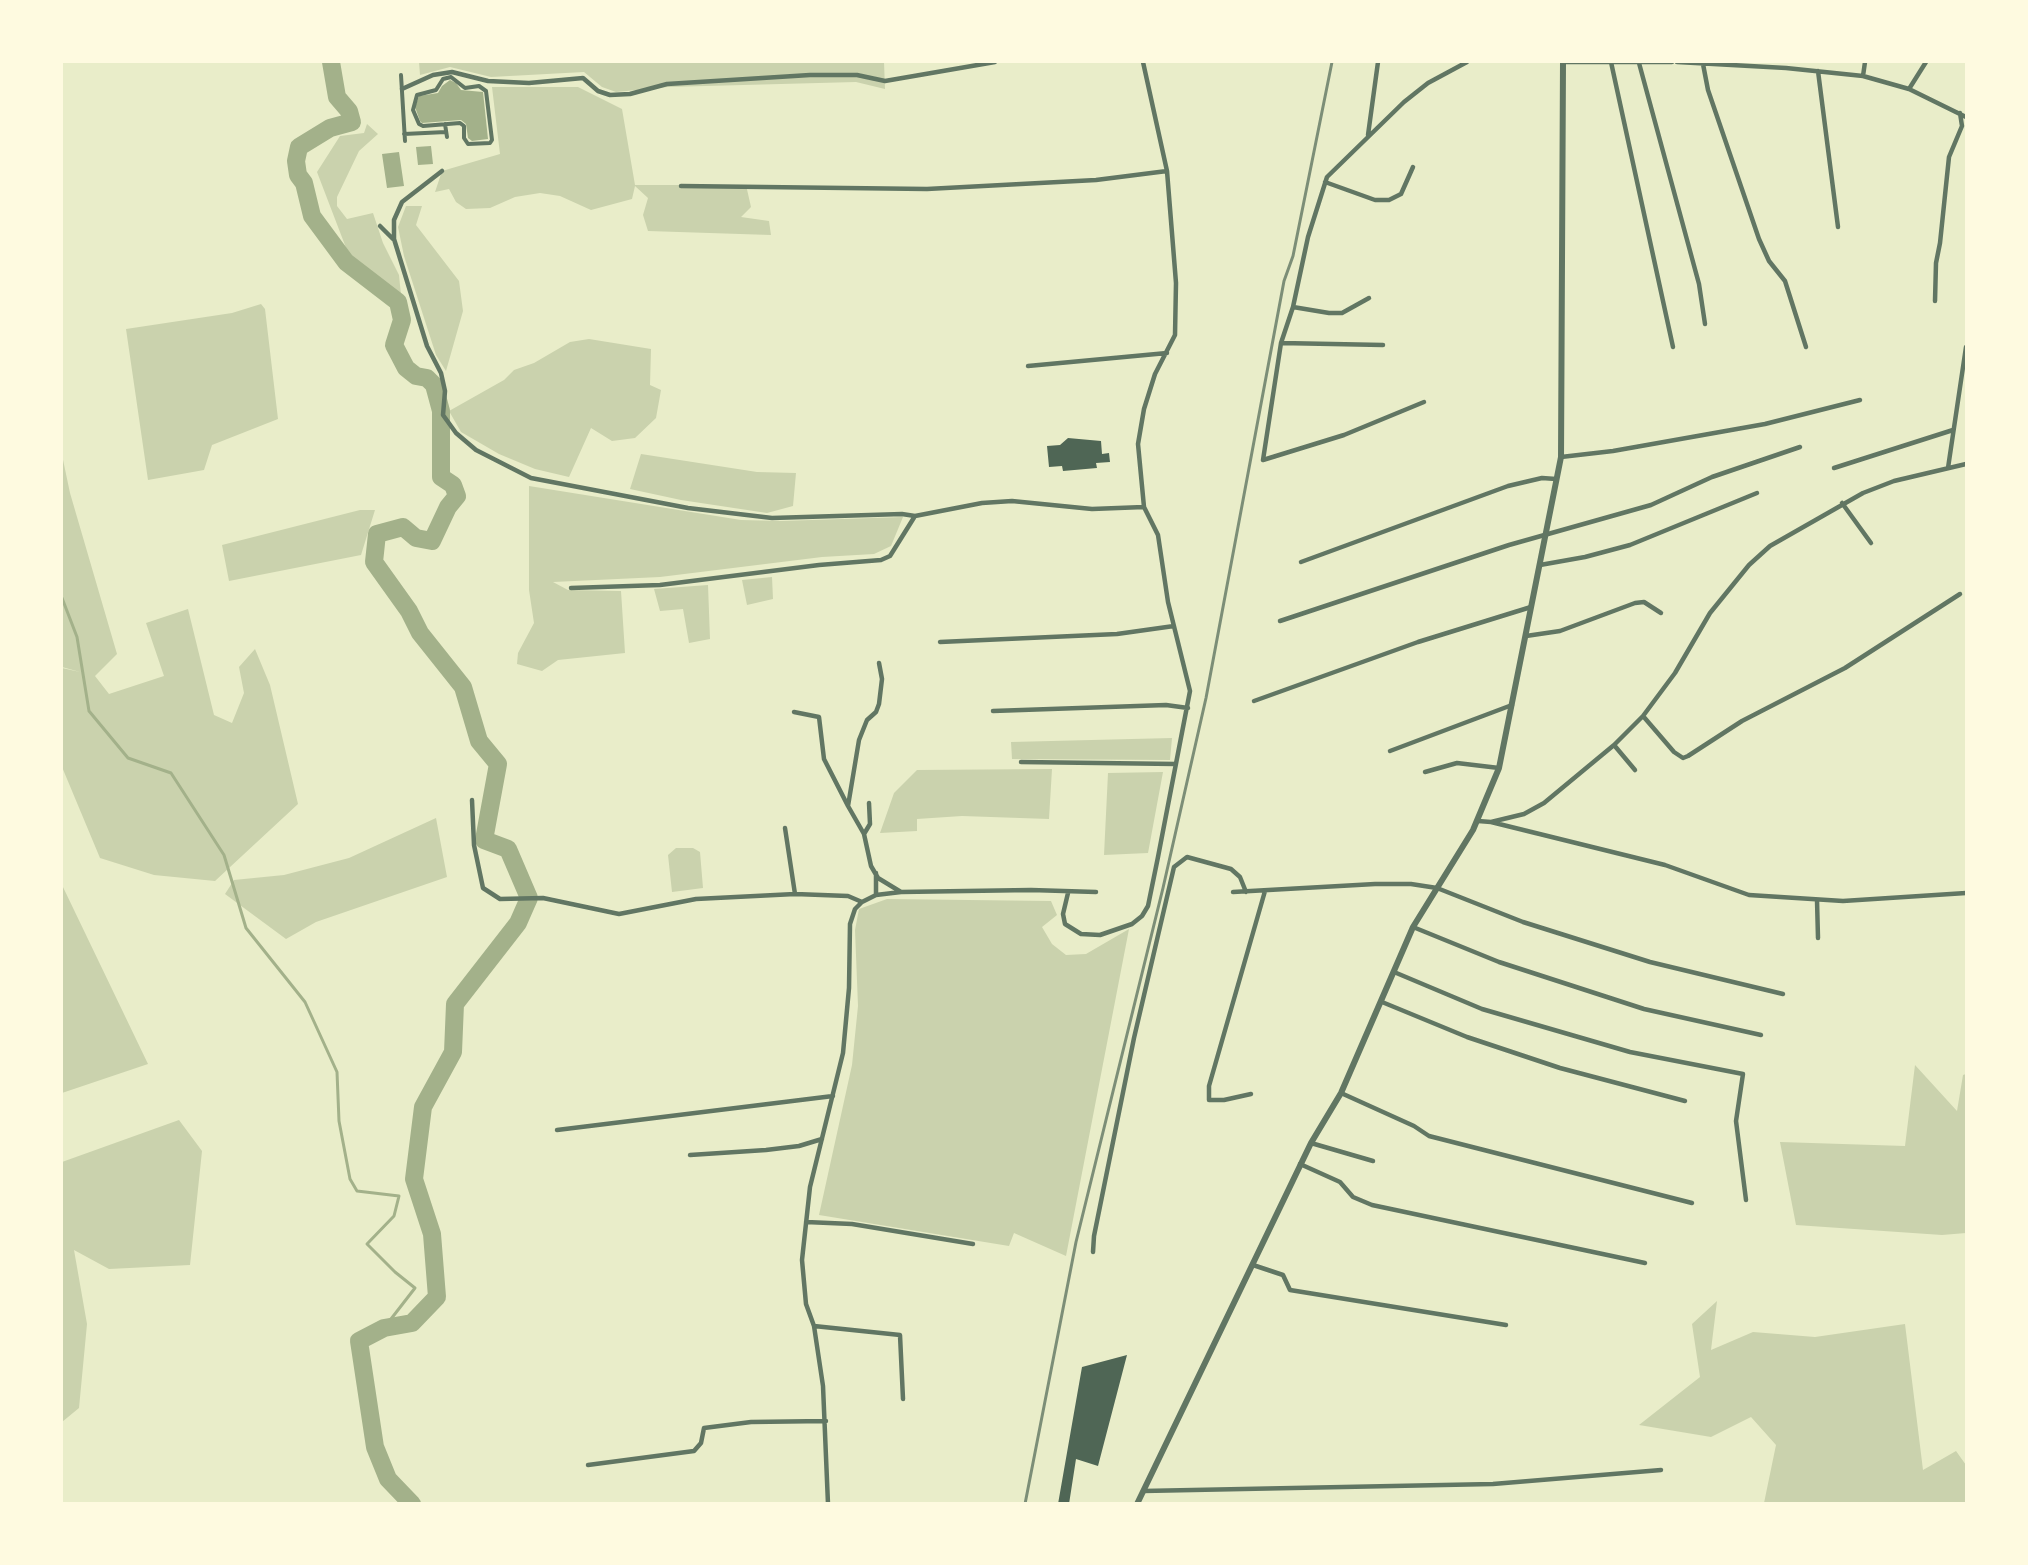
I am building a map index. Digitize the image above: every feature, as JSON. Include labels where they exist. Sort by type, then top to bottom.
[{"type":"street","points":[[402,89],[433,75],[452,72],[488,81],[530,82],[583,78],[598,92],[610,95],[630,94],[668,84],[810,75],[857,75],[885,81],[994,62]]},
{"type":"street","points":[[1068,893],[1063,914],[1065,924],[1081,934],[1100,935],[1132,924],[1148,906],[1190,691],[1174,626],[1158,535],[1144,507],[1138,444],[1150,392],[1175,335],[1176,283],[1167,171],[1143,62]]},
{"type":"street","points":[[1368,135],[1378,62]]},
{"type":"street","points":[[1424,402],[1344,435],[1263,460],[1281,343],[1293,307],[1308,237],[1325,182],[1336,166],[1368,135],[1428,83],[1467,62]]},
{"type":"street","points":[[1137,1503],[1300,1164],[1341,1094],[1413,927],[1478,821],[1499,768],[1561,457],[1564,373],[1563,62],[1672,62]]},
{"type":"street","points":[[1611,62],[1673,347]]},
{"type":"street","points":[[1677,62],[1786,64],[1818,71],[1863,76],[1909,89],[1966,117]]},
{"type":"street","points":[[1863,76],[1866,62]]},
{"type":"street","points":[[1909,89],[1926,62]]},
{"type":"street","points":[[1639,63],[1699,284],[1705,324]]},
{"type":"street","points":[[1703,64],[1722,130],[1759,238],[1768,261],[1785,281],[1806,347]]},
{"type":"street","points":[[1818,71],[1838,227]]},
{"type":"street","points":[[401,75],[405,141]]},
{"type":"street","points":[[447,78],[454,78],[465,88],[479,86],[485,90],[492,140],[490,143],[468,144],[461,124],[421,125],[412,110],[417,95],[436,90],[447,78]]},
{"type":"street","points":[[403,109],[412,110]]},
{"type":"street","points":[[1935,301],[1936,263],[1949,157],[1962,126],[1960,114]]},
{"type":"street","points":[[404,134],[446,135],[445,124]]},
{"type":"street","points":[[1325,182],[1375,201],[1389,200],[1401,194],[1413,167]]},
{"type":"street","points":[[442,171],[402,202],[394,220],[394,239],[426,346],[441,373],[445,391],[443,415],[456,433],[476,450],[531,478],[715,512],[772,518],[902,514],[915,516],[982,503],[1012,501],[1092,509],[1144,507]]},
{"type":"street","points":[[681,186],[927,189],[1096,180],[1167,171]]},
{"type":"street","points":[[380,226],[394,239]]},
{"type":"street","points":[[1293,307],[1342,313],[1369,298]]},
{"type":"street","points":[[1281,343],[1383,345]]},
{"type":"street","points":[[1948,468],[1966,347]]},
{"type":"street","points":[[1028,366],[1167,353]]},
{"type":"street","points":[[1561,457],[1613,451],[1765,424],[1860,400]]},
{"type":"street","points":[[1834,468],[1953,430]]},
{"type":"street","points":[[1280,621],[1470,557],[1651,505],[1713,477],[1800,447]]},
{"type":"street","points":[[1491,822],[1524,814],[1544,804],[1614,745],[1643,716],[1675,673],[1710,613],[1749,565],[1770,546],[1842,503],[1894,481],[1966,464]]},
{"type":"street","points":[[1301,562],[1509,486],[1542,478],[1556,479]]},
{"type":"street","points":[[1540,565],[1585,557],[1630,545],[1757,493]]},
{"type":"street","points":[[1842,503],[1871,543]]},
{"type":"street","points":[[571,588],[660,585],[819,565],[881,560],[890,556],[915,516]]},
{"type":"street","points":[[1643,716],[1674,752],[1683,758],[1742,721],[1845,668],[1960,594]]},
{"type":"street","points":[[1526,636],[1560,631],[1635,603],[1644,602],[1661,614]]},
{"type":"street","points":[[1254,701],[1418,642],[1531,607]]},
{"type":"street","points":[[940,642],[1117,634],[1174,626]]},
{"type":"street","points":[[848,806],[859,740],[867,720],[876,712],[879,704],[882,686],[879,663]]},
{"type":"street","points":[[993,711],[1166,705],[1188,708]]},
{"type":"street","points":[[1390,751],[1512,705]]},
{"type":"street","points":[[794,712],[819,717],[824,759],[864,834],[876,873],[876,895]]},
{"type":"street","points":[[1614,745],[1635,770]]},
{"type":"street","points":[[1021,762],[1176,764]]},
{"type":"street","points":[[1425,772],[1457,763],[1499,768]]},
{"type":"street","points":[[472,801],[474,845],[483,888],[500,899],[543,898],[619,914],[696,899],[795,894],[848,896],[862,902]]},
{"type":"street","points":[[864,834],[870,824],[870,803]]},
{"type":"street","points":[[1478,821],[1491,822],[1665,865],[1749,895],[1817,900],[1966,893]]},
{"type":"street","points":[[785,828],[795,894]]},
{"type":"street","points":[[1094,1252],[1094,1236],[1134,1038],[1174,867],[1187,857],[1231,869],[1240,877],[1246,892]]},
{"type":"street","points":[[876,873],[889,886],[901,892]]},
{"type":"street","points":[[1233,892],[1375,884],[1411,884],[1437,888],[1523,922],[1650,962],[1783,994]]},
{"type":"street","points":[[828,1503],[826,1421],[814,1326],[806,1304],[802,1260],[810,1187],[843,1053],[849,988],[850,924],[855,909],[862,902],[876,895],[901,892],[1031,890],[1068,893],[1096,892]]},
{"type":"street","points":[[1251,1094],[1224,1100],[1209,1100],[1209,1086],[1265,891]]},
{"type":"street","points":[[1817,900],[1818,938]]},
{"type":"street","points":[[1413,927],[1499,962],[1644,1010],[1761,1035]]},
{"type":"street","points":[[1394,972],[1482,1009],[1630,1052],[1743,1074],[1736,1121],[1746,1200]]},
{"type":"street","points":[[1382,1002],[1467,1038],[1519,1055],[1685,1101]]},
{"type":"street","points":[[1341,1094],[1414,1126],[1429,1136],[1692,1203]]},
{"type":"street","points":[[557,1130],[833,1096]]},
{"type":"street","points":[[690,1155],[799,1146],[822,1139]]},
{"type":"street","points":[[1311,1143],[1374,1161]]},
{"type":"street","points":[[1300,1164],[1340,1182],[1353,1197],[1372,1205],[1645,1263]]},
{"type":"street","points":[[806,1222],[852,1224],[973,1244]]},
{"type":"street","points":[[1253,1265],[1283,1275],[1290,1290],[1506,1325]]},
{"type":"street","points":[[814,1326],[900,1335],[903,1399]]},
{"type":"street","points":[[588,1465],[694,1451],[701,1443],[704,1428],[751,1422],[826,1421]]},
{"type":"street","points":[[1143,1491],[1493,1484],[1661,1470]]},
{"type":"shaded area","points":[[419,62],[884,62],[885,89],[856,82],[668,87],[616,92],[602,87],[584,72],[491,77],[450,67],[420,75]]},
{"type":"shaded area","points":[[450,80],[456,83],[461,90],[483,92],[488,139],[472,141],[468,138],[466,124],[461,120],[422,123],[420,121],[415,107],[419,96],[438,93],[442,86]]},
{"type":"shaded area","points":[[492,87],[578,87],[622,109],[635,185],[746,185],[751,207],[741,217],[769,221],[771,235],[648,231],[643,215],[648,198],[635,186],[632,199],[591,210],[560,196],[540,193],[515,197],[490,208],[466,209],[456,202],[449,189],[435,192],[442,171],[500,154]]},
{"type":"shaded area","points":[[367,124],[378,134],[359,151],[337,197],[337,206],[347,219],[373,213],[383,243],[399,275],[401,295],[376,279],[348,253],[317,172],[340,136],[364,133]]},
{"type":"shaded area","points":[[431,146],[433,164],[418,165],[416,147]]},
{"type":"shaded area","points":[[399,152],[404,186],[387,188],[382,154]]},
{"type":"shaded area","points":[[406,206],[422,206],[416,225],[459,281],[463,311],[446,371],[436,355],[404,256],[398,227]]},
{"type":"shaded area","points":[[261,304],[265,309],[278,419],[212,445],[204,470],[148,480],[126,329],[232,313]]},
{"type":"shaded area","points":[[589,339],[651,349],[650,385],[661,390],[656,418],[635,438],[612,441],[591,428],[569,477],[535,469],[499,454],[461,432],[449,411],[504,380],[514,370],[534,363],[570,342]]},
{"type":"shaded area","points":[[641,454],[757,472],[796,473],[793,506],[767,513],[681,500],[630,489]]},
{"type":"shaded area","points":[[62,455],[70,493],[117,654],[95,676],[109,694],[164,676],[146,623],[188,609],[214,715],[232,723],[244,693],[239,667],[255,649],[270,685],[298,804],[215,881],[154,875],[100,858],[62,767],[62,668],[80,672],[62,667]]},
{"type":"shaded area","points":[[529,486],[741,520],[903,517],[891,546],[874,554],[822,557],[660,577],[553,582],[568,590],[621,591],[625,653],[558,660],[542,671],[517,664],[518,653],[534,623],[529,590]]},
{"type":"shaded area","points":[[360,510],[375,510],[361,555],[229,581],[222,545]]},
{"type":"shaded area","points":[[772,577],[773,599],[747,605],[742,580]]},
{"type":"shaded area","points":[[708,585],[710,639],[689,643],[683,609],[660,611],[654,589]]},
{"type":"shaded area","points":[[1172,738],[1170,760],[1012,759],[1011,742]]},
{"type":"shaded area","points":[[1052,769],[1049,819],[962,816],[917,819],[917,831],[880,833],[894,793],[917,770]]},
{"type":"shaded area","points":[[1163,772],[1148,853],[1104,855],[1108,773]]},
{"type":"shaded area","points":[[436,818],[447,877],[316,922],[286,939],[225,894],[234,880],[284,875],[349,858]]},
{"type":"shaded area","points":[[676,848],[693,848],[700,852],[703,888],[672,892],[668,855]]},
{"type":"shaded area","points":[[62,885],[148,1064],[62,1093]]},
{"type":"shaded area","points":[[887,899],[1051,901],[1057,915],[1042,927],[1052,944],[1066,955],[1086,954],[1129,929],[1066,1256],[1014,1233],[1009,1246],[819,1215],[852,1065],[858,1006],[855,930],[859,909]]},
{"type":"shaded area","points":[[1915,1065],[1957,1111],[1963,1075],[1966,1074],[1966,1233],[1942,1235],[1796,1225],[1780,1142],[1905,1146]]},
{"type":"shaded area","points":[[179,1120],[202,1151],[190,1265],[109,1269],[74,1250],[87,1324],[79,1408],[62,1422],[62,1162]]},
{"type":"shaded area","points":[[1717,1301],[1711,1350],[1753,1332],[1815,1337],[1905,1324],[1923,1470],[1956,1451],[1966,1465],[1966,1503],[1764,1503],[1776,1445],[1751,1417],[1711,1437],[1639,1425],[1700,1377],[1692,1324]]},
{"type":"building","points":[[1068,438],[1101,441],[1102,454],[1109,453],[1110,462],[1096,463],[1097,468],[1063,471],[1062,466],[1049,467],[1047,446],[1060,445]]},
{"type":"building","points":[[1127,1355],[1098,1466],[1076,1459],[1069,1504],[1058,1504],[1082,1367]]},
{"type":"waterway","points":[[331,62],[337,97],[349,111],[352,122],[330,128],[299,147],[296,161],[298,175],[304,183],[312,216],[346,262],[398,302],[402,320],[394,345],[406,368],[416,376],[427,378],[434,385],[441,411],[441,477],[453,485],[457,496],[448,507],[432,541],[416,538],[403,527],[377,534],[374,562],[409,611],[420,633],[463,687],[479,741],[498,764],[484,840],[508,849],[529,898],[518,923],[455,1004],[453,1052],[423,1107],[414,1179],[432,1234],[437,1297],[412,1323],[384,1328],[359,1341],[375,1447],[388,1479],[412,1504]]},
{"type":"waterway","points":[[62,598],[77,637],[89,711],[128,758],[171,773],[224,855],[246,928],[305,1002],[337,1072],[339,1121],[350,1179],[357,1191],[399,1196],[394,1216],[367,1244],[415,1288],[384,1328]]},
{"type":"railway","points":[[1025,1504],[1076,1242],[1163,888],[1206,698],[1284,281],[1293,256],[1332,62]]}]
